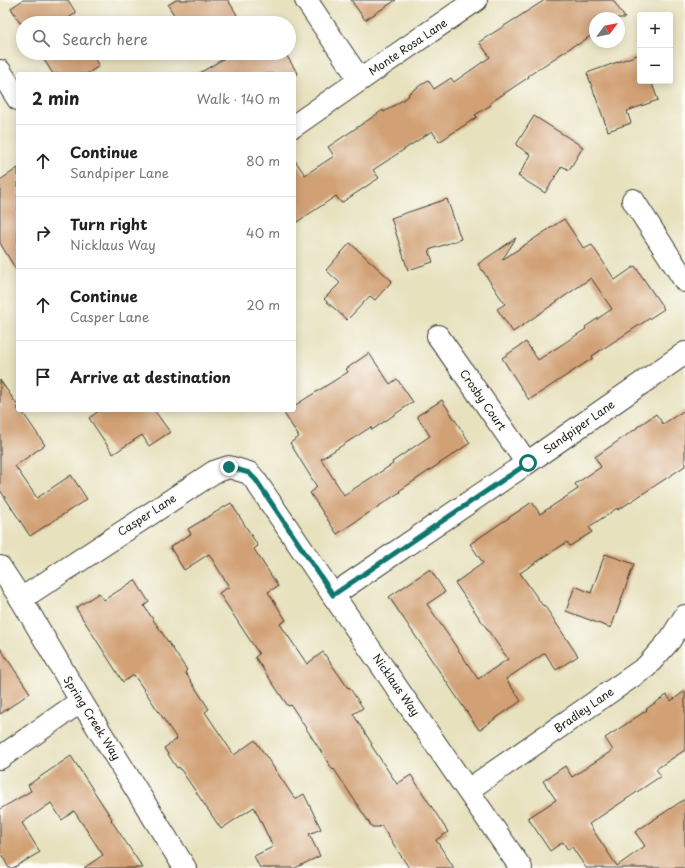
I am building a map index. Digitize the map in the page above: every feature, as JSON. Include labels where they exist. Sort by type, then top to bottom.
[{"type":"street","points":[[306,0],[360,80]]},
{"type":"street","name":"Monte Rosa Lane","points":[[296,125],[476,0]]},
{"type":"street","points":[[0,71],[16,96]]},
{"type":"street","points":[[633,200],[685,281]]},
{"type":"street","name":"Crosby Court","points":[[438,336],[528,463]]},
{"type":"street","name":"Sandpiper Lane","points":[[333,595],[528,463],[685,353]]},
{"type":"street","name":"Casper Lane","points":[[20,599],[214,472],[229,467],[249,473],[256,480],[270,502]]},
{"type":"street","name":"Nicklaus Way","points":[[270,502],[521,868]]},
{"type":"street","name":"Spring Creek Way","points":[[0,567],[81,702],[185,868]]},
{"type":"street","name":"Bradley Lane","points":[[468,790],[646,667],[670,640],[685,616]]},
{"type":"street","points":[[0,758],[81,702]]},
{"type":"building","points":[[23,0],[68,0],[76,13],[72,16],[16,16],[11,8]]},
{"type":"building","points":[[176,0],[228,0],[237,15],[175,16],[168,5]]},
{"type":"building","points":[[351,0],[396,0],[365,20]]},
{"type":"building","points":[[545,0],[613,0],[621,12],[589,12],[589,37],[528,76],[529,77],[490,103],[491,105],[475,115],[477,117],[439,142],[432,131],[373,170],[379,178],[341,203],[336,196],[296,223],[296,162],[305,175],[334,156],[328,147],[383,110],[384,112],[409,96],[408,94],[428,80],[434,89],[451,78],[454,82],[490,57],[479,42]]},
{"type":"building","points":[[637,55],[637,84],[652,84],[658,100],[627,111],[631,123],[608,131],[587,73]]},
{"type":"building","points":[[44,60],[95,60],[99,66],[90,72],[52,72]]},
{"type":"building","points":[[221,60],[289,60],[298,74],[296,74],[296,72],[201,72]]},
{"type":"building","points":[[534,116],[583,147],[569,170],[562,166],[545,193],[518,176],[531,155],[516,145]]},
{"type":"building","points":[[16,169],[16,270],[0,243],[0,180]]},
{"type":"building","points":[[447,199],[461,239],[429,250],[433,262],[408,270],[391,218]]},
{"type":"building","points":[[564,219],[584,249],[592,245],[615,280],[635,266],[664,309],[592,356],[593,358],[529,400],[502,358],[526,342],[538,360],[586,329],[585,327],[612,309],[591,278],[513,332],[497,309],[505,304],[478,264],[516,238],[502,260]]},
{"type":"building","points":[[350,243],[392,281],[375,300],[370,296],[347,320],[324,299],[340,283],[326,270]]},
{"type":"building","points":[[369,353],[390,384],[397,379],[413,402],[372,430],[371,427],[321,459],[344,495],[393,464],[392,462],[430,436],[417,416],[442,400],[470,443],[337,534],[310,493],[317,487],[290,443],[299,437],[284,413],[296,412],[296,405],[348,372],[346,369]]},
{"type":"building","points":[[0,380],[16,403],[16,412],[22,412],[45,445],[15,466],[37,498],[71,475],[87,499],[30,536],[0,490]]},
{"type":"building","points":[[685,410],[685,466],[618,510],[617,508],[589,527],[592,532],[570,546],[567,542],[520,573],[543,606],[544,605],[578,656],[556,670],[545,653],[506,679],[521,701],[479,730],[389,597],[430,569],[445,592],[427,604],[478,679],[508,659],[455,583],[483,563],[470,544],[532,502],[540,514],[578,489],[575,484],[601,467],[595,457],[656,414],[663,424]]},
{"type":"building","points":[[97,412],[155,412],[170,432],[149,446],[142,435],[113,454],[89,418]]},
{"type":"building","points":[[231,503],[258,546],[254,549],[278,586],[268,592],[286,620],[280,624],[307,664],[323,652],[348,688],[349,687],[363,708],[353,714],[372,744],[371,745],[397,784],[411,775],[448,832],[436,840],[454,868],[409,868],[381,825],[379,827],[372,827],[291,705],[288,706],[255,657],[259,654],[219,593],[229,587],[209,554],[184,570],[170,547],[191,534],[188,529]]},
{"type":"building","points":[[605,554],[634,564],[611,628],[566,611],[575,586],[591,593]]},
{"type":"building","points":[[135,580],[149,602],[144,606],[187,670],[185,672],[209,709],[205,712],[234,755],[255,740],[295,799],[304,794],[321,829],[309,834],[320,856],[295,868],[260,868],[254,856],[273,847],[254,807],[221,829],[179,767],[177,768],[164,748],[177,739],[134,675],[123,682],[76,608],[99,593],[104,600]]},
{"type":"building","points":[[0,648],[30,693],[0,714]]},
{"type":"building","points":[[685,691],[685,750],[656,769],[661,776],[589,824],[617,866],[645,846],[635,832],[685,799],[685,868],[586,868],[572,847],[568,850],[563,842],[550,851],[528,818],[556,800],[543,781],[565,766],[572,777],[613,750],[605,738],[667,695],[671,701]]},
{"type":"building","points":[[71,756],[143,868],[84,868],[103,855],[74,811],[62,820],[51,803],[22,823],[40,852],[13,868],[9,868],[0,852],[0,809],[31,791],[28,785]]},
{"type":"route","points":[[229,467],[249,473],[256,480],[333,595],[528,463]]}]
